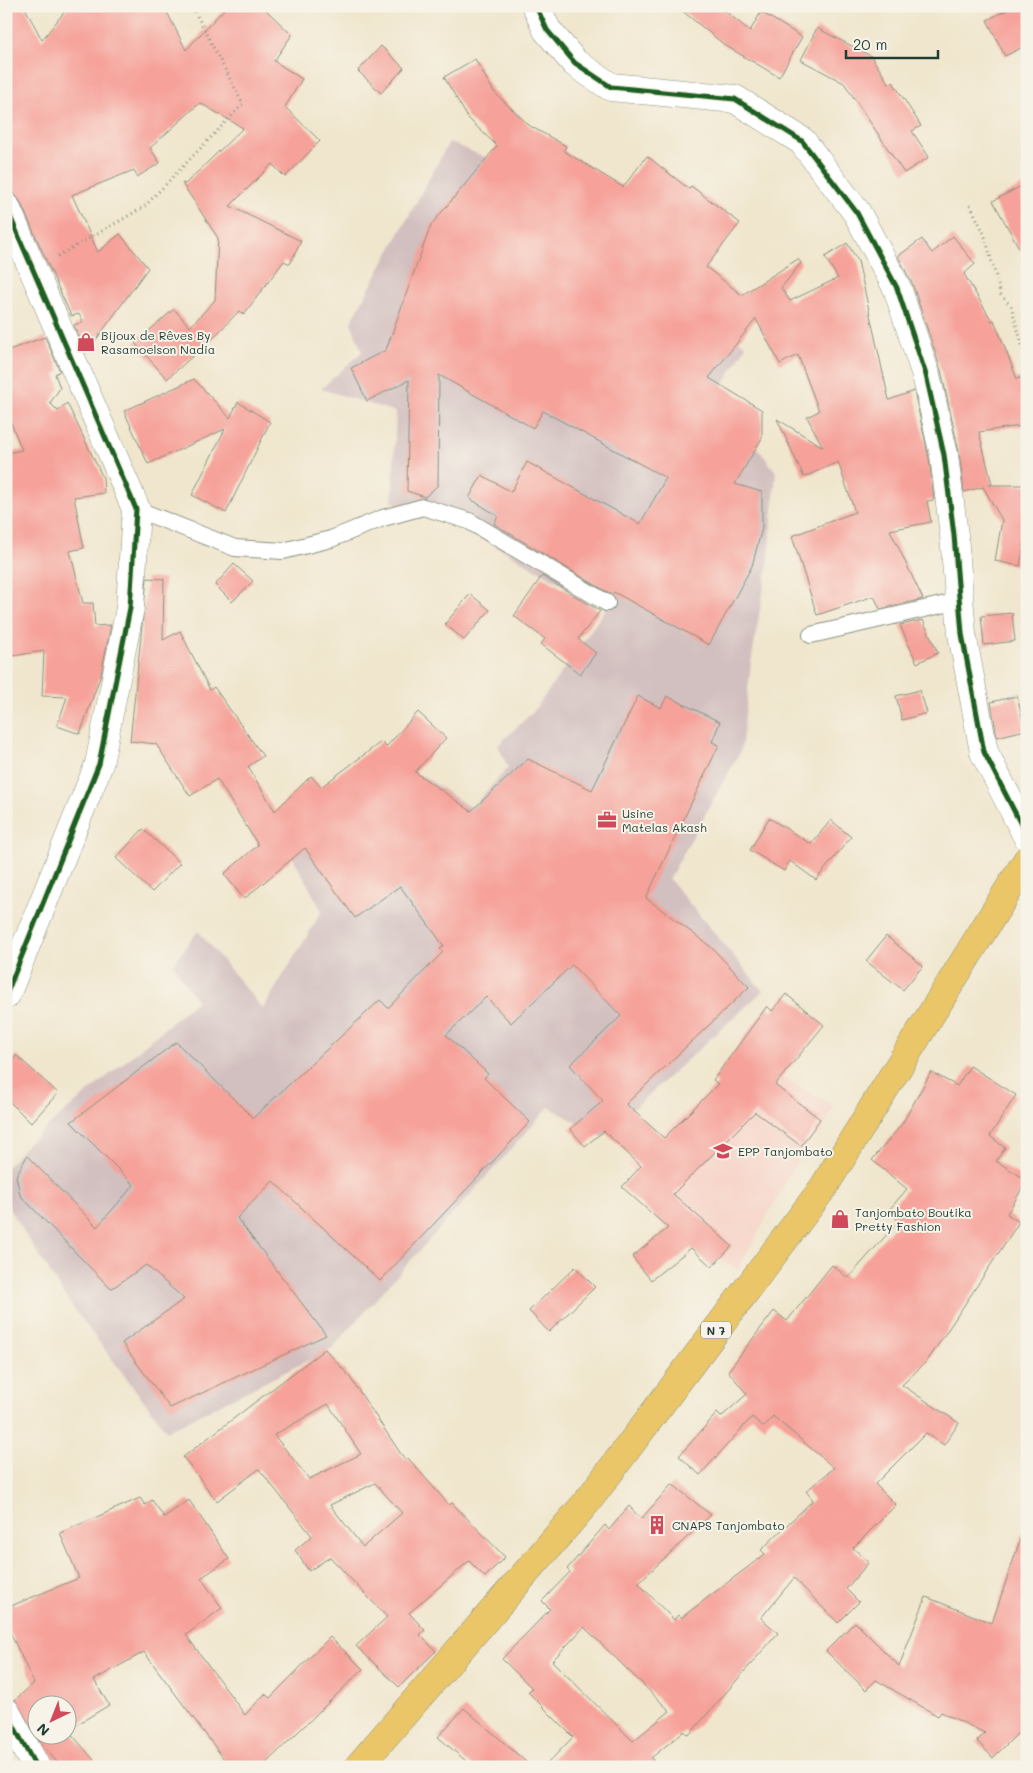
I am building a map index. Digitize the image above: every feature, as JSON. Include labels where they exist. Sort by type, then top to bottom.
[{"type":"main road","name":"N 7","points":[[358,1767],[586,1502],[823,1188],[1027,860]]},
{"type":"street","points":[[536,6],[547,30],[575,63],[611,86],[735,99],[802,141],[856,213],[897,288],[926,375],[944,455],[954,535],[962,634],[984,752],[1027,836]]},
{"type":"street","points":[[6,207],[136,509],[130,608],[99,764],[6,995]]},
{"type":"street","points":[[6,1712],[36,1767]]},
{"type":"lane","points":[[136,509],[235,548],[283,551],[330,539],[383,518],[423,507],[469,521],[607,603]]},
{"type":"lane","points":[[811,635],[959,601]]},
{"type":"path","points":[[33,270],[144,207],[243,104],[195,12],[201,6]]},
{"type":"path","points":[[970,205],[984,233],[1001,295],[1011,306],[1027,362]]},
{"type":"shaded area","points":[[449,142],[628,217],[642,261],[746,346],[725,382],[705,402],[756,446],[776,472],[769,557],[751,663],[741,750],[669,879],[763,991],[602,1137],[549,1107],[331,1349],[167,1431],[70,1304],[6,1204],[6,1168],[28,1143],[197,1001],[173,964],[198,931],[263,1009],[322,911],[291,854],[337,811],[357,826],[423,776],[471,808],[508,768],[498,745],[534,711],[606,609],[469,531],[392,502],[396,412],[321,389],[362,352],[351,322]]},
{"type":"shaded area","name":"EPP Tanjombato","points":[[734,1050],[834,1106],[819,1137],[812,1133],[738,1270],[726,1263],[628,1165],[721,1080]]},
{"type":"building","points":[[6,6],[24,6],[42,40],[69,6],[164,6],[186,50],[227,6],[262,6],[292,35],[274,61],[302,79],[285,107],[320,141],[285,177],[272,164],[230,206],[301,241],[290,264],[284,261],[244,314],[239,311],[212,339],[167,379],[135,343],[174,309],[190,327],[215,300],[218,238],[182,183],[185,184],[243,128],[200,103],[150,148],[160,163],[137,177],[134,170],[72,195],[98,252],[120,234],[148,268],[93,344],[89,334],[90,348],[86,353],[74,325],[83,322],[79,314],[71,316],[20,201],[14,194],[6,177]]},
{"type":"building","points":[[676,6],[719,6],[750,31],[761,12],[802,37],[779,77],[726,46]]},
{"type":"building","points":[[1015,6],[1027,6],[1027,45],[1005,56],[987,20]]},
{"type":"building","points":[[817,28],[871,56],[889,84],[893,82],[921,126],[912,131],[929,157],[904,173],[844,83],[801,60]]},
{"type":"building","points":[[381,46],[404,68],[381,93],[358,71]]},
{"type":"building","points":[[475,59],[494,92],[530,126],[566,146],[564,151],[623,187],[647,156],[689,189],[691,186],[740,223],[706,267],[742,295],[798,259],[801,263],[781,288],[790,301],[838,278],[825,257],[847,243],[858,261],[889,400],[914,391],[929,458],[934,500],[927,501],[931,522],[890,530],[923,599],[880,609],[874,596],[817,615],[792,536],[855,512],[838,462],[804,477],[777,419],[823,447],[807,417],[819,411],[798,355],[780,364],[756,319],[709,378],[762,410],[762,438],[735,484],[762,492],[762,528],[752,566],[709,645],[614,592],[612,595],[494,524],[498,516],[469,498],[482,475],[511,492],[527,462],[640,524],[666,478],[543,411],[533,428],[439,375],[438,485],[425,497],[407,491],[409,380],[367,401],[351,368],[386,350],[431,225],[497,146],[468,118],[444,77]]},
{"type":"building","points":[[1027,183],[1027,262],[993,201]]},
{"type":"building","points":[[953,236],[975,264],[964,274],[992,321],[994,320],[1017,379],[1027,375],[1027,425],[979,432],[992,484],[989,485],[1027,485],[1027,530],[1020,566],[995,561],[1002,520],[983,487],[964,492],[959,452],[941,370],[912,283],[898,256],[922,239],[932,253]]},
{"type":"building","points":[[45,337],[60,371],[55,374],[60,388],[50,403],[58,411],[67,403],[103,478],[104,493],[74,497],[84,548],[70,551],[83,603],[93,603],[95,626],[111,625],[101,674],[80,734],[57,726],[67,697],[42,696],[44,651],[6,657],[6,453],[22,450],[6,411],[6,351]]},
{"type":"building","points":[[194,379],[230,418],[238,402],[270,422],[226,513],[192,495],[225,429],[148,464],[124,411]]},
{"type":"building","points":[[234,564],[253,581],[232,602],[215,585]]},
{"type":"building","points":[[542,576],[600,611],[578,639],[596,653],[580,674],[541,644],[545,639],[514,616]]},
{"type":"building","points":[[147,578],[164,579],[163,640],[180,631],[210,690],[214,687],[263,756],[248,767],[275,811],[311,776],[321,787],[381,742],[386,747],[418,712],[446,738],[415,772],[471,811],[528,759],[592,790],[638,696],[661,708],[667,696],[720,722],[712,742],[719,745],[646,898],[711,947],[749,987],[626,1104],[664,1138],[718,1084],[713,1080],[767,1006],[772,1011],[786,994],[824,1025],[775,1085],[820,1119],[801,1146],[755,1112],[673,1194],[732,1246],[712,1267],[691,1248],[651,1280],[632,1257],[668,1228],[622,1187],[641,1166],[604,1131],[585,1146],[570,1129],[603,1101],[570,1065],[621,1016],[572,965],[511,1023],[486,997],[446,1035],[488,1074],[484,1078],[530,1122],[380,1281],[273,1181],[237,1218],[326,1335],[170,1408],[122,1343],[184,1299],[146,1265],[111,1289],[20,1195],[16,1176],[27,1156],[97,1227],[134,1185],[71,1122],[176,1042],[253,1118],[380,1000],[388,1008],[443,952],[440,949],[444,946],[400,886],[355,918],[305,848],[244,899],[224,874],[258,845],[217,779],[190,796],[156,744],[130,741]]},
{"type":"building","points":[[470,594],[490,610],[464,640],[445,624]]},
{"type":"building","points":[[1012,613],[1015,641],[984,645],[981,616]]},
{"type":"building","points":[[923,620],[938,653],[917,663],[900,625]]},
{"type":"building","points":[[920,690],[927,713],[902,720],[896,696]]},
{"type":"building","points":[[1017,696],[1025,730],[997,737],[991,702]]},
{"type":"building","points":[[769,818],[811,844],[831,820],[851,837],[816,880],[790,861],[784,871],[750,850]]},
{"type":"building","points":[[143,829],[180,863],[152,892],[116,858]]},
{"type":"building","points":[[886,936],[923,966],[903,990],[866,961]]},
{"type":"building","points":[[16,1055],[58,1093],[31,1123],[6,1098],[6,1075]]},
{"type":"building","points":[[970,1066],[1016,1095],[990,1136],[1005,1148],[996,1161],[1027,1180],[1007,1214],[1019,1222],[928,1360],[902,1385],[959,1423],[944,1445],[926,1433],[875,1484],[896,1505],[853,1548],[869,1562],[846,1589],[859,1602],[838,1623],[794,1578],[761,1618],[778,1633],[689,1735],[684,1731],[651,1758],[659,1767],[544,1767],[573,1737],[528,1692],[532,1688],[502,1659],[550,1609],[542,1601],[570,1572],[567,1569],[605,1525],[609,1530],[629,1506],[641,1519],[672,1484],[711,1515],[638,1583],[674,1620],[678,1615],[681,1618],[765,1554],[761,1550],[813,1500],[806,1491],[834,1468],[773,1416],[764,1427],[752,1417],[700,1475],[679,1456],[717,1413],[721,1417],[747,1394],[728,1371],[774,1311],[787,1321],[832,1265],[848,1278],[899,1221],[888,1211],[907,1189],[872,1160],[902,1124],[931,1072],[957,1086]],"holes":[[[584,1627],[670,1711],[633,1741],[552,1661]]]},
{"type":"building","points":[[575,1267],[595,1287],[549,1332],[529,1311]]},
{"type":"building","points":[[325,1349],[349,1376],[405,1460],[408,1458],[449,1505],[452,1503],[505,1557],[485,1577],[469,1561],[409,1613],[425,1630],[420,1635],[436,1651],[399,1687],[356,1646],[387,1617],[330,1557],[309,1571],[295,1550],[312,1536],[259,1469],[217,1501],[183,1457]],"holes":[[[328,1404],[361,1454],[309,1479],[274,1435]],[[375,1483],[402,1513],[363,1547],[330,1505]]]},
{"type":"building","points":[[140,1498],[145,1505],[152,1500],[164,1517],[189,1500],[229,1559],[201,1578],[222,1608],[186,1635],[245,1715],[265,1694],[270,1698],[330,1637],[363,1669],[262,1767],[230,1767],[144,1652],[94,1680],[109,1705],[78,1724],[78,1696],[28,1696],[28,1722],[15,1700],[34,1683],[6,1624],[6,1608],[79,1578],[60,1533]]},
{"type":"building","points":[[1022,1534],[1027,1535],[1027,1724],[993,1758],[977,1741],[985,1733],[941,1712],[938,1716],[876,1680],[866,1690],[826,1651],[855,1622],[899,1666],[926,1597],[992,1623]]},
{"type":"building","points":[[464,1708],[532,1767],[473,1767],[438,1737]]},
{"type":"building","points":[[78,1742],[100,1767],[61,1767],[43,1746],[78,1746]]},
{"type":"cycle path","points":[[536,6],[547,30],[575,63],[611,87],[735,99],[802,141],[857,213],[897,288],[926,375],[944,455],[954,535],[962,634],[984,752],[1027,836]]},
{"type":"cycle path","points":[[6,207],[136,509],[130,608],[99,764],[6,995]]},
{"type":"cycle path","points":[[6,1712],[36,1767]]},
{"type":"place","name":"Bijoux de Rêves By Rasamoelson Nadia","points":[[86,342]]},
{"type":"place","name":"Usine Matelas Akash","points":[[607,820]]},
{"type":"place","name":"EPP Tanjombato","points":[[723,1151]]},
{"type":"place","name":"Tanjombato Boutika Pretty Fashion","points":[[840,1219]]},
{"type":"place","name":"CNAPS Tanjombato","points":[[657,1525]]}]
